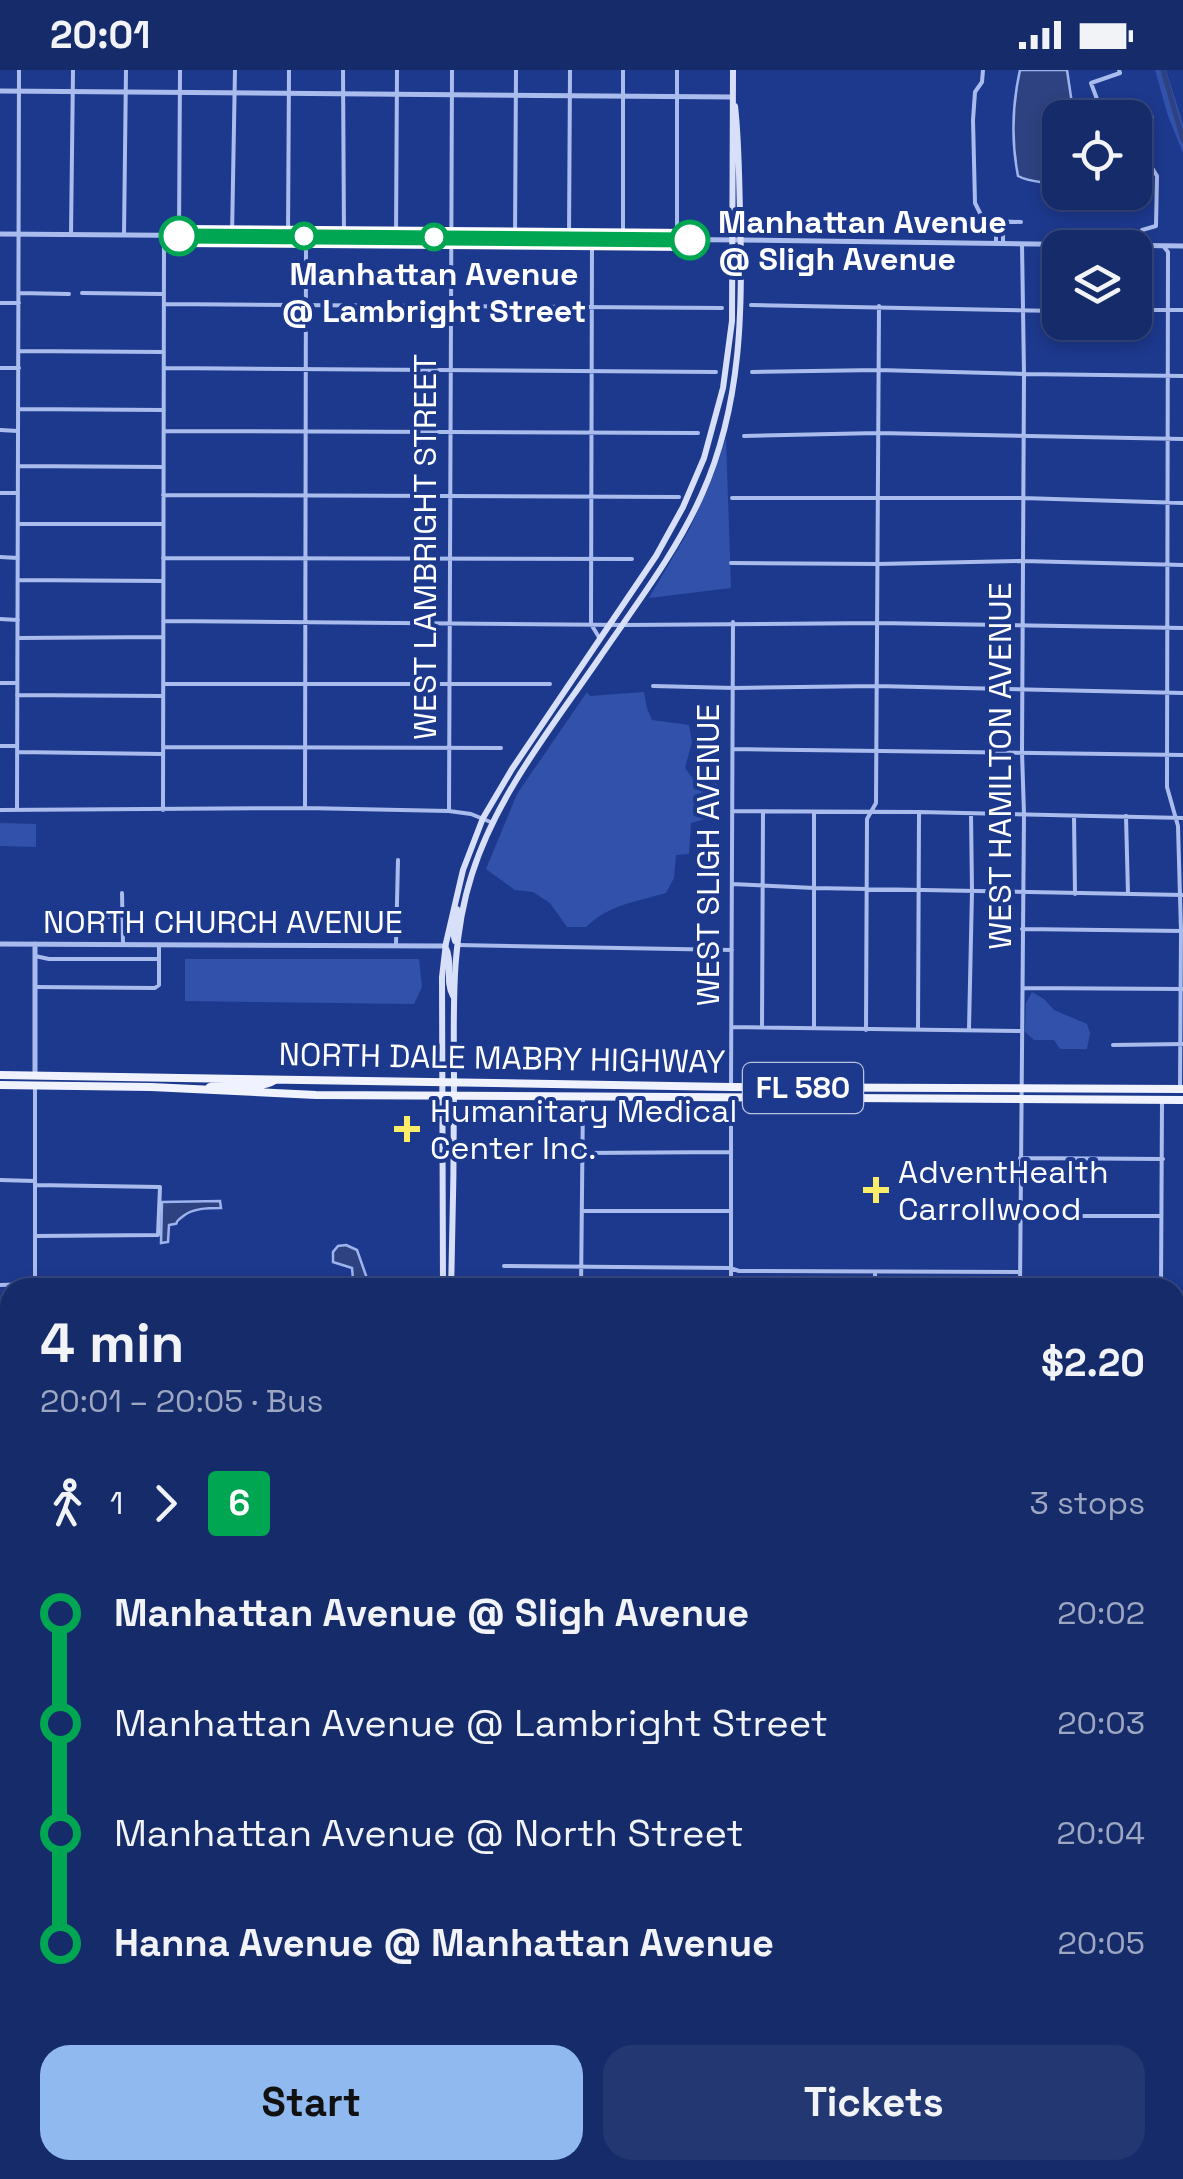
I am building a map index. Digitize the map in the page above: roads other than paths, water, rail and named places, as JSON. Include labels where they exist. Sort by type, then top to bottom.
[{"type":"main road","points":[[452,1278],[453,997],[457,946],[472,873],[520,774],[669,554],[702,494],[719,445],[739,350],[734,70]]},
{"type":"main road","points":[[443,1278],[441,1026],[446,946],[463,870],[483,818],[512,769],[675,524],[698,474],[714,426],[730,346],[737,240]]},
{"type":"main road","points":[[457,893],[453,933],[457,946]]},
{"type":"main road","points":[[446,946],[450,953],[448,984],[453,997]]},
{"type":"main road","name":"NORTH DALE MABRY HIGHWAY","points":[[35,1080],[61,1076],[308,1079],[731,1092],[808,1098],[1183,1100]]},
{"type":"main road","points":[[105,1086],[125,1077]]},
{"type":"main road","points":[[150,1088],[172,1078]]},
{"type":"main road","points":[[201,1090],[220,1084],[267,1085],[277,1079]]},
{"type":"main road","points":[[280,1092],[308,1079]]},
{"type":"main road","points":[[0,1080],[35,1080]]},
{"type":"main road","name":"NORTH DALE MABRY HIGHWAY","points":[[35,1080],[201,1090],[583,1098],[637,1097],[648,1092],[816,1088],[1182,1089]]},
{"type":"main road","points":[[808,1098],[819,1093],[888,1094],[900,1088]]},
{"type":"main road","points":[[916,1099],[925,1093],[948,1093],[954,1089]]},
{"type":"main road","points":[[1107,1100],[1120,1094],[1167,1095],[1182,1089]]},
{"type":"street","points":[[17,810],[19,70]]},
{"type":"street","points":[[71,235],[73,70]]},
{"type":"street","points":[[124,235],[126,70]]},
{"type":"street","points":[[179,236],[180,70]]},
{"type":"street","points":[[232,236],[234,70]]},
{"type":"street","points":[[288,236],[289,70]]},
{"type":"street","points":[[343,70],[344,237]]},
{"type":"street","points":[[396,237],[397,70]]},
{"type":"street","name":"WEST LAMBRIGHT STREET","points":[[449,811],[452,70]]},
{"type":"street","points":[[515,238],[516,70]]},
{"type":"street","points":[[569,238],[570,70]]},
{"type":"street","points":[[623,239],[624,70]]},
{"type":"street","points":[[677,70],[677,239]]},
{"type":"street","points":[[983,70],[974,120],[975,203],[982,216],[999,222],[1022,222]]},
{"type":"street","points":[[1098,100],[1091,83],[1120,73],[1119,70]]},
{"type":"street","points":[[0,92],[733,98]]},
{"type":"street","points":[[1142,230],[1156,226],[1156,176],[1152,169]]},
{"type":"street","points":[[999,222],[1000,244]]},
{"type":"street","points":[[0,234],[1042,244]]},
{"type":"street","points":[[163,810],[164,235]]},
{"type":"street","points":[[305,808],[306,236]]},
{"type":"street","points":[[592,239],[591,624],[600,639]]},
{"type":"street","name":"WEST HAMILTON AVENUE","points":[[1020,1278],[1024,893],[1022,244]]},
{"type":"street","points":[[1152,246],[1183,246]]},
{"type":"street","points":[[1163,246],[1168,252],[1167,787],[1180,818],[1182,1089]]},
{"type":"street","points":[[19,293],[70,294]]},
{"type":"street","points":[[82,294],[164,294]]},
{"type":"street","points":[[0,303],[19,303]]},
{"type":"street","points":[[164,304],[722,308]]},
{"type":"street","points":[[751,305],[1042,310]]},
{"type":"street","points":[[866,1030],[867,819],[876,803],[880,306]]},
{"type":"street","points":[[1152,310],[1183,310]]},
{"type":"street","points":[[19,351],[164,352]]},
{"type":"street","points":[[0,368],[19,368]]},
{"type":"street","points":[[164,368],[716,372]]},
{"type":"street","points":[[752,372],[878,370],[1183,376]]},
{"type":"street","points":[[18,409],[164,410]]},
{"type":"street","points":[[0,430],[18,430]]},
{"type":"street","points":[[164,431],[698,434]]},
{"type":"street","points":[[744,436],[1183,439]]},
{"type":"street","points":[[18,466],[164,467]]},
{"type":"street","points":[[0,493],[18,494]]},
{"type":"street","points":[[164,495],[679,497]]},
{"type":"street","points":[[732,498],[1022,498],[1183,503]]},
{"type":"street","points":[[18,524],[164,524]]},
{"type":"street","points":[[0,557],[18,558]]},
{"type":"street","points":[[164,558],[632,559]]},
{"type":"street","points":[[732,563],[1022,561],[1183,565]]},
{"type":"street","points":[[18,580],[164,581]]},
{"type":"street","points":[[0,620],[18,620]]},
{"type":"street","points":[[164,621],[1183,628]]},
{"type":"street","name":"WEST SLIGH AVENUE","points":[[730,1278],[733,622]]},
{"type":"street","points":[[18,638],[164,637]]},
{"type":"street","points":[[0,683],[18,683]]},
{"type":"street","points":[[163,684],[550,684]]},
{"type":"street","points":[[653,686],[1183,693]]},
{"type":"street","points":[[17,695],[163,696]]},
{"type":"street","points":[[0,746],[163,750],[501,748]]},
{"type":"street","points":[[733,749],[1183,756]]},
{"type":"street","points":[[0,810],[449,811],[493,823]]},
{"type":"street","points":[[732,811],[1180,818]]},
{"type":"street","points":[[762,1027],[763,811]]},
{"type":"street","points":[[814,812],[814,1028]]},
{"type":"street","points":[[918,1030],[919,812]]},
{"type":"street","points":[[969,1030],[971,814]]},
{"type":"street","points":[[1074,816],[1074,894]]},
{"type":"street","points":[[1126,816],[1128,894]]},
{"type":"street","points":[[396,944],[398,860]]},
{"type":"street","points":[[732,884],[1182,895]]},
{"type":"street","points":[[122,892],[123,943]]},
{"type":"street","points":[[98,917],[122,917]]},
{"type":"street","points":[[1022,929],[1182,931]]},
{"type":"street","name":"NORTH CHURCH AVENUE","points":[[0,944],[446,946]]},
{"type":"street","points":[[35,944],[36,1278]]},
{"type":"street","points":[[35,987],[158,986],[159,944]]},
{"type":"street","points":[[457,946],[732,950]]},
{"type":"street","points":[[35,956],[49,960],[159,959]]},
{"type":"street","points":[[1023,988],[1182,989]]},
{"type":"street","points":[[732,1027],[1022,1031]]},
{"type":"street","points":[[1113,1044],[1181,1044]]},
{"type":"street","points":[[582,1278],[583,1098]]},
{"type":"street","points":[[1161,1278],[1162,1100]]},
{"type":"street","points":[[582,1153],[730,1152]]},
{"type":"street","points":[[1020,1158],[1163,1159]]},
{"type":"street","points":[[0,1180],[160,1187],[158,1235],[35,1236]]},
{"type":"street","points":[[582,1211],[730,1211]]},
{"type":"street","points":[[1020,1216],[1161,1216]]},
{"type":"street","points":[[504,1266],[1020,1272]]},
{"type":"street","points":[[875,1271],[875,1278]]},
{"type":"waterway","points":[[1163,70],[1183,140]]},
{"type":"place","name":"Manhattan Avenue @ Lambright Street","points":[[434,237]]},
{"type":"place","name":"Manhattan Avenue @ Sligh Avenue","points":[[690,240]]},
{"type":"place","name":"Humanitary Medical Center Inc.","points":[[407,1129]]},
{"type":"place","name":"AdventHealth Carrollwood","points":[[876,1190]]}]
